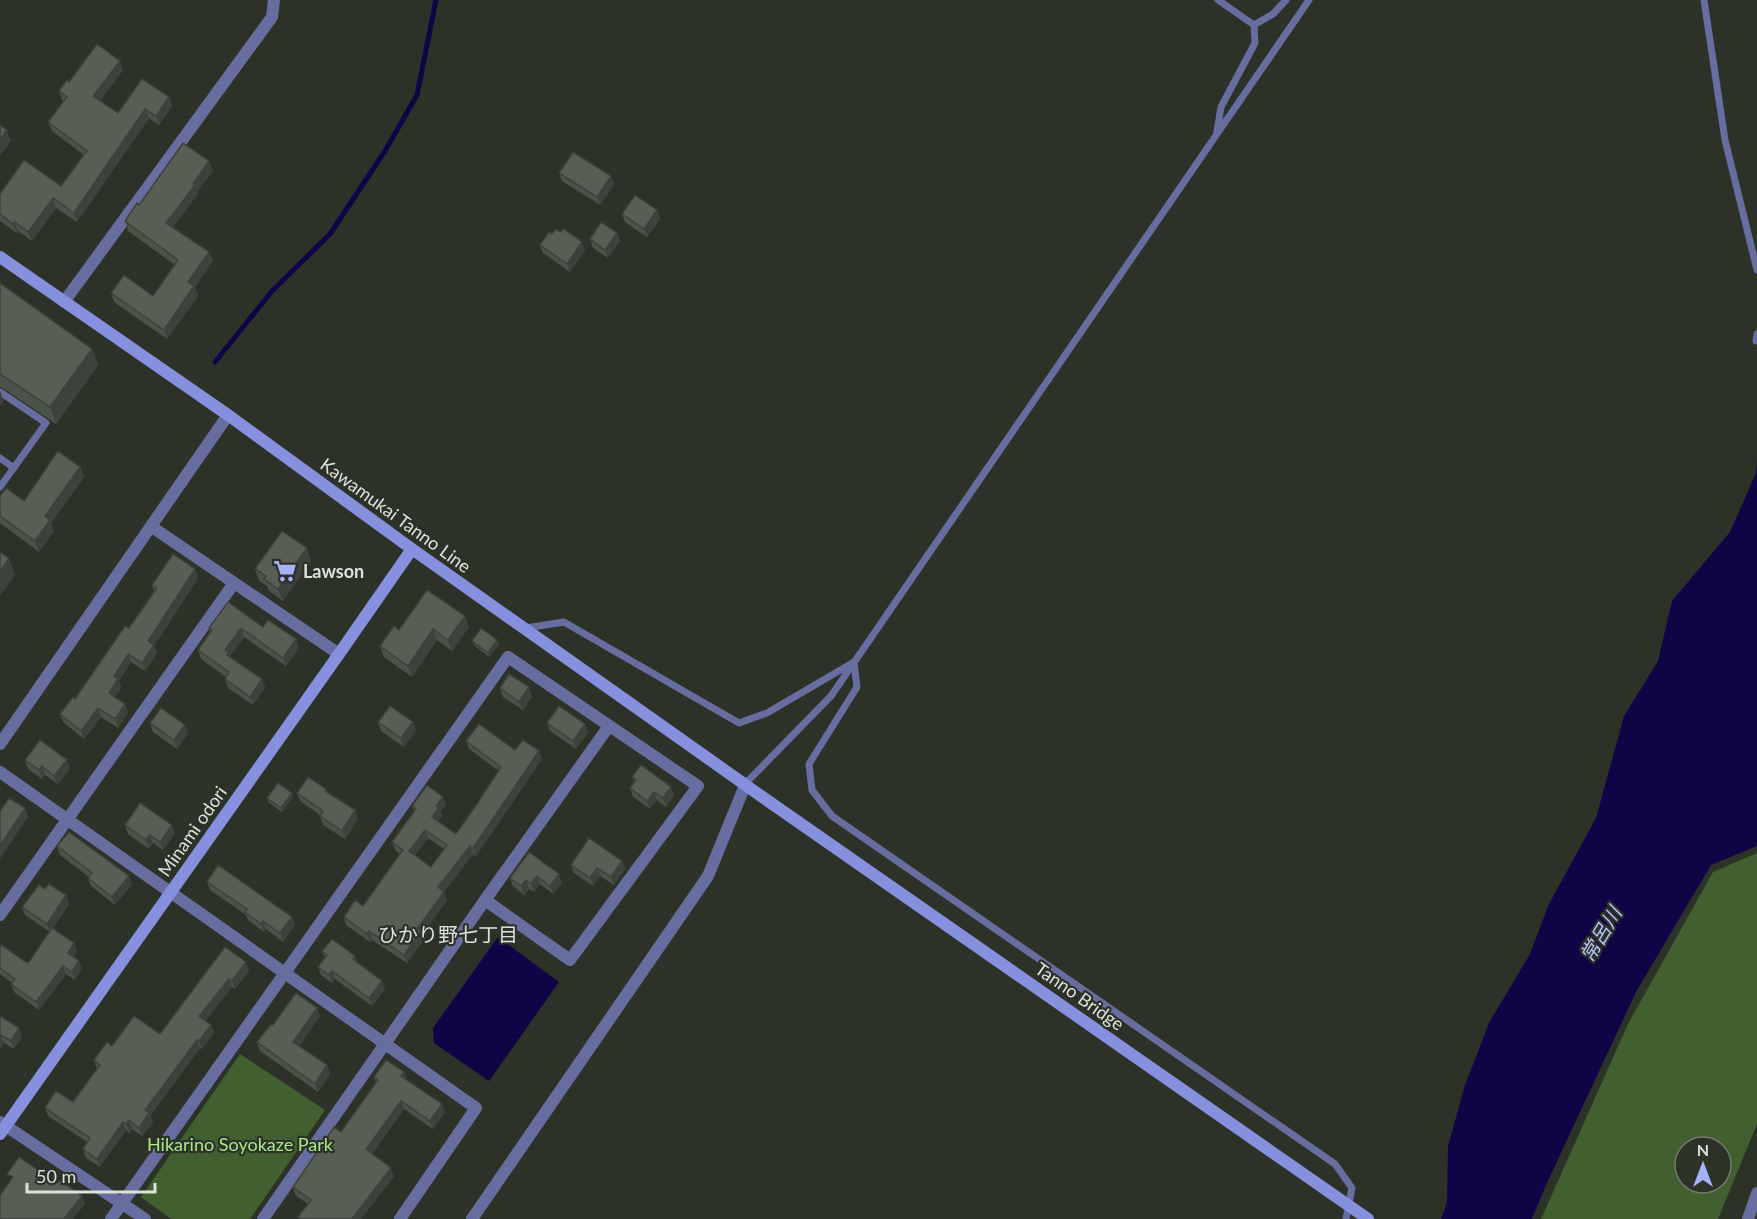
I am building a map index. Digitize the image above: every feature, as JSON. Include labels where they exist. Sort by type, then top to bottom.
[{"type":"main road","name":"Kawamukai Tanno Line","points":[[0,257],[228,416],[771,803]]},
{"type":"main road","name":"Minami odori","points":[[2,1127],[171,892],[412,549]]},
{"type":"main road","name":"Tanno Bridge","points":[[771,803],[1368,1219]]},
{"type":"street","points":[[64,302],[272,17],[274,0]]},
{"type":"street","points":[[0,744],[228,416]]},
{"type":"street","points":[[152,527],[339,654]]},
{"type":"street","points":[[0,915],[234,583]]},
{"type":"street","points":[[111,1219],[508,657],[698,786],[570,960],[485,900]]},
{"type":"street","points":[[263,1219],[609,726]]},
{"type":"street","points":[[0,772],[477,1108],[400,1219]]},
{"type":"street","points":[[472,1219],[708,876],[746,783]]},
{"type":"street","points":[[2,1127],[145,1219]]},
{"type":"street","points":[[1748,1219],[1757,1193]]},
{"type":"lane","points":[[1218,0],[1254,25]]},
{"type":"lane","points":[[1254,25],[1273,14],[1286,0]]},
{"type":"lane","points":[[746,783],[831,696],[1309,0]]},
{"type":"lane","points":[[1704,0],[1725,140],[1757,270]]},
{"type":"lane","points":[[1216,133],[1221,108],[1255,43],[1254,25]]},
{"type":"lane","points":[[1756,341],[1757,334]]},
{"type":"lane","points":[[0,392],[46,423],[0,487]]},
{"type":"lane","points":[[0,458],[14,468]]},
{"type":"lane","points":[[525,628],[564,622],[739,723],[767,713],[854,662]]},
{"type":"lane","points":[[854,662],[857,687],[809,765],[812,790],[832,816],[1335,1164],[1352,1188],[1346,1219]]},
{"type":"green space","points":[[1757,853],[1757,1124],[1733,1182],[1733,1135],[1673,1135],[1673,1195],[1728,1195],[1718,1219],[1541,1219],[1628,1024],[1713,872]]},
{"type":"green space","name":"Hikarino Soyokaze Park","points":[[240,1054],[325,1110],[250,1219],[171,1219],[141,1197]]},
{"type":"water","name":"常呂川","points":[[1757,461],[1757,846],[1711,865],[1636,992],[1532,1219],[1441,1219],[1447,1203],[1448,1146],[1465,1085],[1489,1023],[1530,954],[1549,904],[1596,818],[1624,716],[1658,661],[1672,601],[1730,532],[1756,473]]},
{"type":"water","points":[[498,937],[559,982],[489,1081],[434,1043],[433,1028]]},
{"type":"building","points":[[97,44],[120,61],[93,96],[118,113],[142,79],[169,97],[156,116],[145,109],[74,213],[53,198],[28,232],[0,214],[0,194],[24,160],[61,186],[87,151],[48,122],[67,97],[59,91],[67,80],[69,82]]},
{"type":"building","points":[[0,125],[7,130],[0,140]]},
{"type":"building","points":[[183,143],[209,161],[193,184],[195,185],[166,223],[209,252],[188,282],[194,286],[164,330],[111,293],[124,275],[153,296],[178,260],[125,221]]},
{"type":"building","points":[[573,152],[611,176],[597,197],[559,173]]},
{"type":"building","points":[[635,195],[657,210],[644,229],[622,214]]},
{"type":"building","points":[[601,222],[617,233],[605,250],[590,239]]},
{"type":"building","points":[[556,229],[561,232],[564,229],[582,242],[567,264],[540,245],[549,232],[552,234]]},
{"type":"building","points":[[0,283],[92,349],[50,407],[0,374]]},
{"type":"building","points":[[58,451],[80,467],[45,516],[50,520],[35,541],[0,516],[0,496],[6,488],[24,501]]},
{"type":"building","points":[[282,531],[307,548],[278,589],[264,579],[266,576],[255,569]]},
{"type":"building","points":[[0,552],[9,558],[0,572]]},
{"type":"building","points":[[173,554],[195,569],[148,641],[154,645],[142,663],[128,654],[114,676],[118,679],[109,693],[125,704],[115,719],[98,708],[81,731],[60,714],[73,697],[75,699],[125,626],[129,628],[157,588],[152,585]]},
{"type":"building","points":[[427,590],[465,616],[448,640],[433,629],[408,666],[380,646],[394,626],[399,630]]},
{"type":"building","points":[[228,602],[263,627],[268,620],[296,639],[283,658],[241,628],[225,650],[229,652],[227,655],[262,679],[250,697],[225,679],[229,672],[198,650],[212,630],[209,628]]},
{"type":"building","points":[[481,628],[497,640],[488,653],[472,641]]},
{"type":"building","points":[[509,674],[529,687],[519,702],[500,688]]},
{"type":"building","points":[[390,706],[413,722],[401,738],[378,722]]},
{"type":"building","points":[[559,706],[585,724],[573,741],[547,723]]},
{"type":"building","points":[[161,708],[185,725],[174,740],[150,723]]},
{"type":"building","points":[[479,724],[515,750],[523,740],[539,751],[473,848],[470,846],[438,887],[444,892],[417,929],[421,931],[404,955],[369,931],[367,934],[344,917],[355,900],[363,906],[403,850],[392,842],[416,809],[412,806],[427,785],[443,797],[432,817],[456,834],[479,801],[501,767],[466,741]],"holes":[[[425,830],[447,845],[431,867],[409,851]]]},
{"type":"building","points":[[40,740],[67,760],[54,776],[42,766],[39,770],[25,760]]},
{"type":"building","points":[[641,765],[671,787],[663,798],[654,792],[647,801],[630,788],[636,780],[632,777]]},
{"type":"building","points":[[308,777],[355,810],[342,831],[320,816],[323,811],[297,793]]},
{"type":"building","points":[[278,783],[292,793],[281,808],[267,798]]},
{"type":"building","points":[[9,798],[25,808],[0,846],[0,811]]},
{"type":"building","points":[[140,803],[172,825],[160,842],[150,835],[146,840],[125,825]]},
{"type":"building","points":[[69,832],[129,876],[112,897],[88,878],[92,873],[57,846]]},
{"type":"building","points":[[589,838],[622,861],[611,877],[597,868],[590,878],[571,865]]},
{"type":"building","points":[[529,852],[559,874],[550,886],[537,876],[531,884],[526,880],[521,886],[510,878]]},
{"type":"building","points":[[218,865],[292,917],[280,933],[263,921],[261,924],[245,912],[247,909],[207,882]]},
{"type":"building","points":[[49,884],[66,895],[47,924],[22,907],[39,885],[45,889]]},
{"type":"building","points":[[52,928],[74,943],[68,953],[79,961],[72,972],[63,966],[36,1002],[11,984],[15,979],[0,968],[0,944],[27,963]]},
{"type":"building","points":[[332,939],[355,956],[353,959],[382,981],[369,998],[332,971],[329,975],[318,967],[327,955],[322,951]]},
{"type":"building","points":[[225,947],[246,962],[232,981],[229,979],[199,1016],[211,1025],[199,1041],[197,1040],[145,1110],[149,1113],[139,1128],[129,1120],[126,1124],[123,1122],[97,1159],[83,1149],[90,1138],[45,1108],[56,1091],[73,1102],[100,1065],[94,1060],[107,1042],[112,1046],[134,1016],[160,1034]]},
{"type":"building","points":[[296,993],[317,1008],[293,1042],[327,1065],[315,1084],[257,1042],[271,1024],[273,1025]]},
{"type":"building","points":[[0,1016],[19,1028],[11,1041],[0,1036]]},
{"type":"building","points":[[386,1060],[404,1072],[401,1076],[442,1104],[430,1121],[401,1101],[366,1149],[391,1168],[352,1219],[301,1219],[298,1217],[311,1200],[293,1187],[334,1127],[341,1132],[378,1080],[374,1077]]},
{"type":"building","points":[[19,1157],[57,1183],[60,1180],[82,1196],[64,1219],[0,1219],[0,1195],[13,1177],[7,1174]]},
{"type":"waterway","points":[[215,362],[273,290],[330,234],[385,151],[417,95],[436,0]]},
{"type":"place","name":"Lawson","points":[[285,571]]},
{"type":"district","name":"ひかり野七丁目","points":[[448,934]]}]
